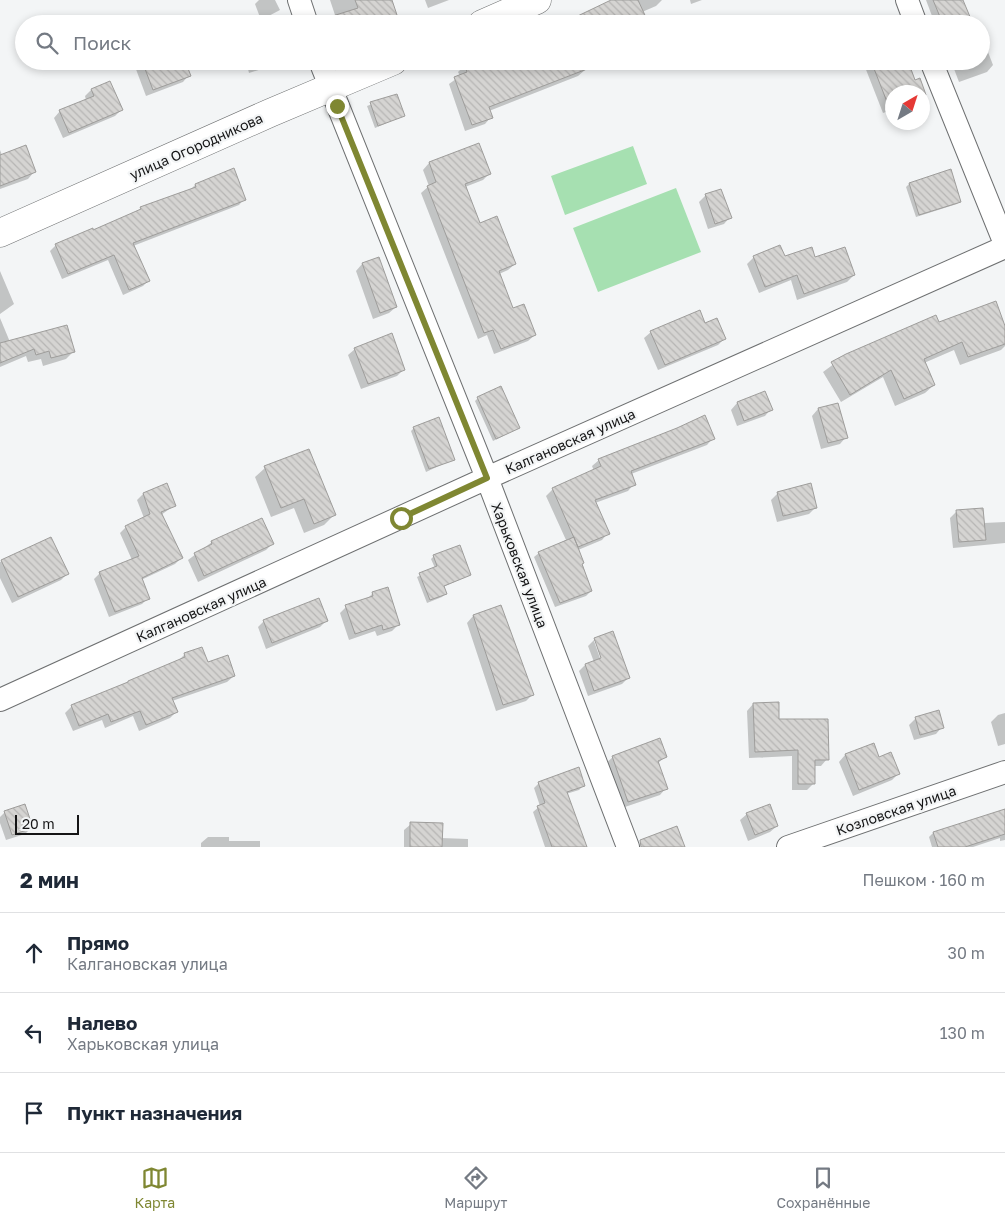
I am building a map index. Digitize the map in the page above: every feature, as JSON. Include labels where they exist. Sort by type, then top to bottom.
[{"type":"main road","points":[[503,15],[537,0]]},
{"type":"main road","name":"улица Огородникова","points":[[0,233],[372,70]]},
{"type":"street","points":[[299,0],[305,15]]},
{"type":"street","points":[[907,0],[913,15]]},
{"type":"street","name":"Харьковская улица","points":[[323,70],[487,478],[628,847]]},
{"type":"street","points":[[935,70],[1005,246]]},
{"type":"street","name":"Калгановская улица","points":[[0,700],[487,478],[1005,246]]},
{"type":"street","name":"Козловская улица","points":[[788,847],[1005,772]]},
{"type":"green space","points":[[633,146],[647,184],[565,215],[551,176]]},
{"type":"green space","points":[[676,188],[701,252],[598,292],[573,228]]},
{"type":"building","points":[[355,0],[392,0],[397,15],[336,15],[358,8]]},
{"type":"building","points":[[611,0],[638,0],[645,15],[580,15]]},
{"type":"building","points":[[933,0],[963,0],[969,15],[939,15]]},
{"type":"building","points":[[145,70],[189,70],[191,76],[153,90]]},
{"type":"building","points":[[466,70],[584,70],[489,107],[493,118],[472,125],[454,77],[467,72]]},
{"type":"building","points":[[875,70],[911,70],[915,80],[920,78],[922,85],[885,85],[885,97]]},
{"type":"building","points":[[110,81],[123,110],[69,133],[59,110],[94,96],[91,89]]},
{"type":"building","points":[[397,94],[405,116],[378,126],[370,102]]},
{"type":"building","points":[[479,143],[491,174],[465,184],[480,223],[497,216],[516,264],[499,271],[513,308],[524,304],[536,335],[501,349],[493,330],[484,333],[427,186],[436,182],[429,162]]},
{"type":"building","points":[[26,145],[36,172],[0,186],[0,155]]},
{"type":"building","points":[[234,168],[246,200],[133,243],[150,281],[129,290],[114,255],[68,274],[55,244],[93,228],[93,230],[141,209],[140,207],[196,187],[195,184]]},
{"type":"building","points":[[951,169],[961,202],[919,215],[909,183]]},
{"type":"building","points":[[721,189],[732,218],[715,224],[705,194]]},
{"type":"building","points":[[780,245],[785,256],[812,247],[815,257],[845,247],[855,275],[804,294],[797,275],[765,287],[753,256]]},
{"type":"building","points":[[379,257],[397,307],[380,313],[362,263]]},
{"type":"building","points":[[996,301],[1005,326],[1005,344],[968,357],[962,342],[924,359],[935,385],[904,399],[891,370],[850,395],[831,362],[936,315],[939,322]]},
{"type":"building","points":[[700,310],[705,323],[717,318],[726,339],[665,365],[650,331]]},
{"type":"building","points":[[67,325],[75,352],[51,358],[49,351],[36,355],[34,349],[0,363],[0,343]]},
{"type":"building","points":[[392,333],[405,370],[368,384],[354,348]]},
{"type":"building","points":[[501,386],[520,428],[496,439],[477,397]]},
{"type":"building","points":[[765,391],[773,410],[744,421],[737,402]]},
{"type":"building","points":[[838,403],[848,438],[828,443],[818,408]]},
{"type":"building","points":[[705,415],[715,439],[631,471],[636,485],[595,500],[610,534],[578,547],[552,488],[601,466],[598,459]]},
{"type":"building","points":[[439,417],[455,460],[429,469],[413,427]]},
{"type":"building","points":[[309,449],[336,515],[314,524],[304,499],[281,508],[264,466]]},
{"type":"building","points":[[167,483],[176,506],[161,512],[183,558],[142,578],[150,599],[115,612],[99,572],[139,556],[125,526],[150,514],[143,493]]},
{"type":"building","points":[[811,483],[817,508],[783,516],[777,492]]},
{"type":"building","points":[[983,508],[986,540],[959,542],[956,510]]},
{"type":"building","points":[[262,518],[274,544],[204,576],[194,553],[212,544],[211,541]]},
{"type":"building","points":[[51,537],[69,574],[18,597],[1,560]]},
{"type":"building","points":[[574,537],[592,591],[560,603],[538,552]]},
{"type":"building","points":[[460,545],[471,575],[444,586],[447,594],[430,600],[419,573],[437,566],[433,555]]},
{"type":"building","points":[[388,587],[400,625],[383,630],[382,625],[355,634],[345,605],[373,596],[372,592]]},
{"type":"building","points":[[319,598],[328,621],[272,643],[263,620]]},
{"type":"building","points":[[501,605],[534,695],[503,705],[473,615]]},
{"type":"building","points":[[613,631],[630,678],[594,691],[585,664],[601,658],[594,638]]},
{"type":"building","points":[[202,647],[208,662],[228,655],[235,676],[172,698],[178,712],[146,725],[140,711],[111,722],[108,714],[79,726],[71,705],[185,657],[184,653]]},
{"type":"building","points":[[779,702],[779,719],[828,719],[829,760],[815,760],[815,784],[798,784],[798,750],[755,752],[753,703]]},
{"type":"building","points":[[939,710],[944,728],[920,735],[915,717]]},
{"type":"building","points":[[660,738],[667,757],[658,761],[668,789],[628,802],[612,756]]},
{"type":"building","points":[[874,743],[879,757],[891,752],[900,774],[859,790],[845,754]]},
{"type":"building","points":[[579,767],[585,786],[567,792],[587,847],[552,847],[537,806],[545,803],[538,782]]},
{"type":"building","points":[[25,804],[33,828],[12,835],[4,811]]},
{"type":"building","points":[[770,804],[778,826],[755,835],[746,813]]},
{"type":"building","points":[[1005,809],[1005,834],[965,847],[938,847],[933,832]]},
{"type":"building","points":[[410,822],[443,823],[442,847],[410,847]]},
{"type":"building","points":[[677,826],[685,847],[641,847],[640,840]]},
{"type":"route","points":[[337,106],[487,478],[401,518]]}]
